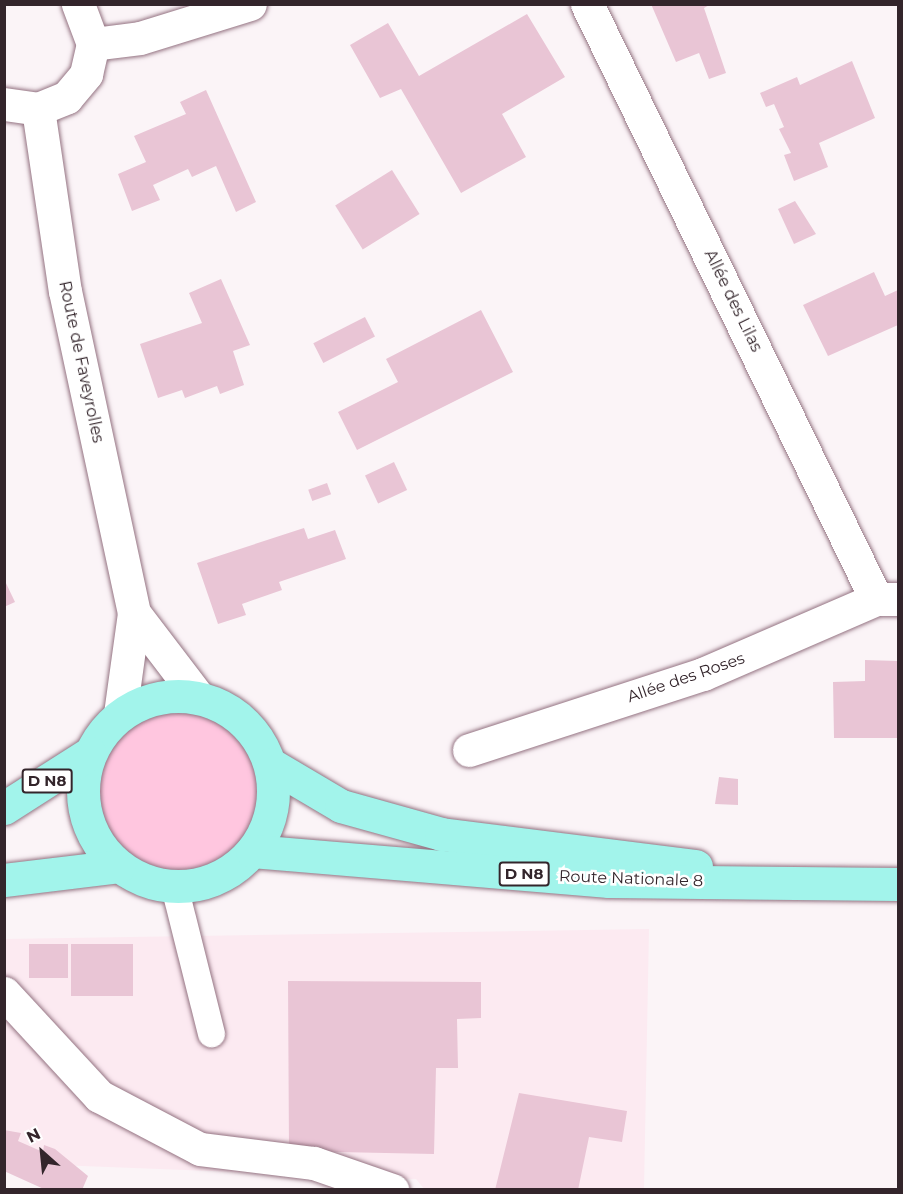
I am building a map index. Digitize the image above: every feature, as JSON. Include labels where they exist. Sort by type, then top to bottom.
[{"type":"main road","points":[[171,695],[198,697],[230,710],[255,733],[270,764],[274,794],[268,824],[252,851],[222,875],[174,886],[145,880],[119,866],[89,826],[83,777],[90,753],[120,714],[171,695]]},
{"type":"main road","name":"D N8","points":[[4,808],[90,753]]},
{"type":"main road","name":"Route Nationale 8","points":[[270,764],[341,806],[441,834],[610,852],[796,883]]},
{"type":"main road","name":"Route Nationale 8","points":[[252,851],[609,881],[898,884]]},
{"type":"main road","points":[[4,880],[119,866]]},
{"type":"street","points":[[4,104],[38,109],[67,97],[80,82],[93,44],[78,4]]},
{"type":"street","points":[[93,44],[140,38],[250,4]]},
{"type":"street","name":"Allée des Lilas","points":[[587,4],[887,599]]},
{"type":"street","name":"Route de Faveyrolles","points":[[38,109],[65,291],[134,613],[120,714]]},
{"type":"street","name":"Allée des Roses","points":[[469,750],[703,674],[887,599]]},
{"type":"street","name":"Route de Faveyrolles","points":[[134,613],[198,697]]},
{"type":"street","points":[[4,993],[99,1095],[200,1149],[314,1163],[392,1190]]},
{"type":"lane","points":[[174,886],[211,1033]]},
{"type":"shaded area","points":[[169,696],[187,696],[223,707],[245,724],[257,738],[266,755],[273,791],[266,827],[257,844],[245,858],[223,875],[206,882],[187,886],[169,886],[133,875],[111,858],[99,844],[87,819],[83,800],[83,782],[94,746],[111,724],[125,712],[150,700]]},
{"type":"shaded area","points":[[649,929],[644,1189],[425,1190],[416,1179],[5,1163],[4,939]]},
{"type":"building","points":[[651,4],[711,4],[704,8],[726,73],[709,79],[699,53],[676,62]]},
{"type":"building","points":[[527,14],[565,77],[502,114],[526,157],[461,193],[401,89],[380,98],[350,45],[388,23],[419,76]]},
{"type":"building","points":[[852,61],[875,118],[819,143],[828,167],[794,181],[784,155],[791,153],[779,129],[784,127],[774,104],[766,107],[760,93],[797,77],[800,85]]},
{"type":"building","points":[[206,90],[256,202],[236,212],[216,166],[192,177],[188,169],[153,185],[160,200],[132,211],[118,174],[146,162],[134,136],[186,114],[180,102]]},
{"type":"building","points":[[392,170],[420,214],[363,250],[335,206]]},
{"type":"building","points":[[795,201],[816,234],[794,244],[778,209]]},
{"type":"building","points":[[874,272],[885,296],[898,290],[898,325],[828,356],[803,305]]},
{"type":"building","points":[[221,279],[250,345],[233,351],[244,385],[220,394],[217,386],[185,398],[182,390],[158,398],[140,344],[202,323],[189,293]]},
{"type":"building","points":[[481,310],[513,372],[357,450],[338,412],[398,382],[386,359]]},
{"type":"building","points":[[365,317],[375,337],[323,363],[313,343]]},
{"type":"building","points":[[394,462],[407,490],[378,504],[365,476]]},
{"type":"building","points":[[327,483],[331,494],[312,501],[308,490]]},
{"type":"building","points":[[304,528],[308,539],[335,530],[346,559],[279,582],[282,590],[242,604],[246,615],[218,624],[197,563]]},
{"type":"building","points":[[4,579],[15,602],[4,607]]},
{"type":"building","points":[[865,660],[898,661],[898,738],[834,738],[833,682],[865,681]]},
{"type":"building","points":[[719,777],[738,779],[738,805],[715,804]]},
{"type":"building","points":[[29,944],[68,944],[68,978],[29,978]]},
{"type":"building","points":[[71,944],[133,944],[133,996],[71,996]]},
{"type":"building","points":[[288,981],[481,982],[481,1018],[457,1019],[458,1068],[436,1068],[434,1154],[289,1151]]},
{"type":"building","points":[[519,1093],[627,1111],[622,1142],[589,1137],[578,1190],[495,1190]]},
{"type":"building","points":[[4,1130],[21,1133],[18,1141],[43,1152],[44,1145],[55,1149],[88,1176],[82,1190],[46,1190],[4,1171]]}]
